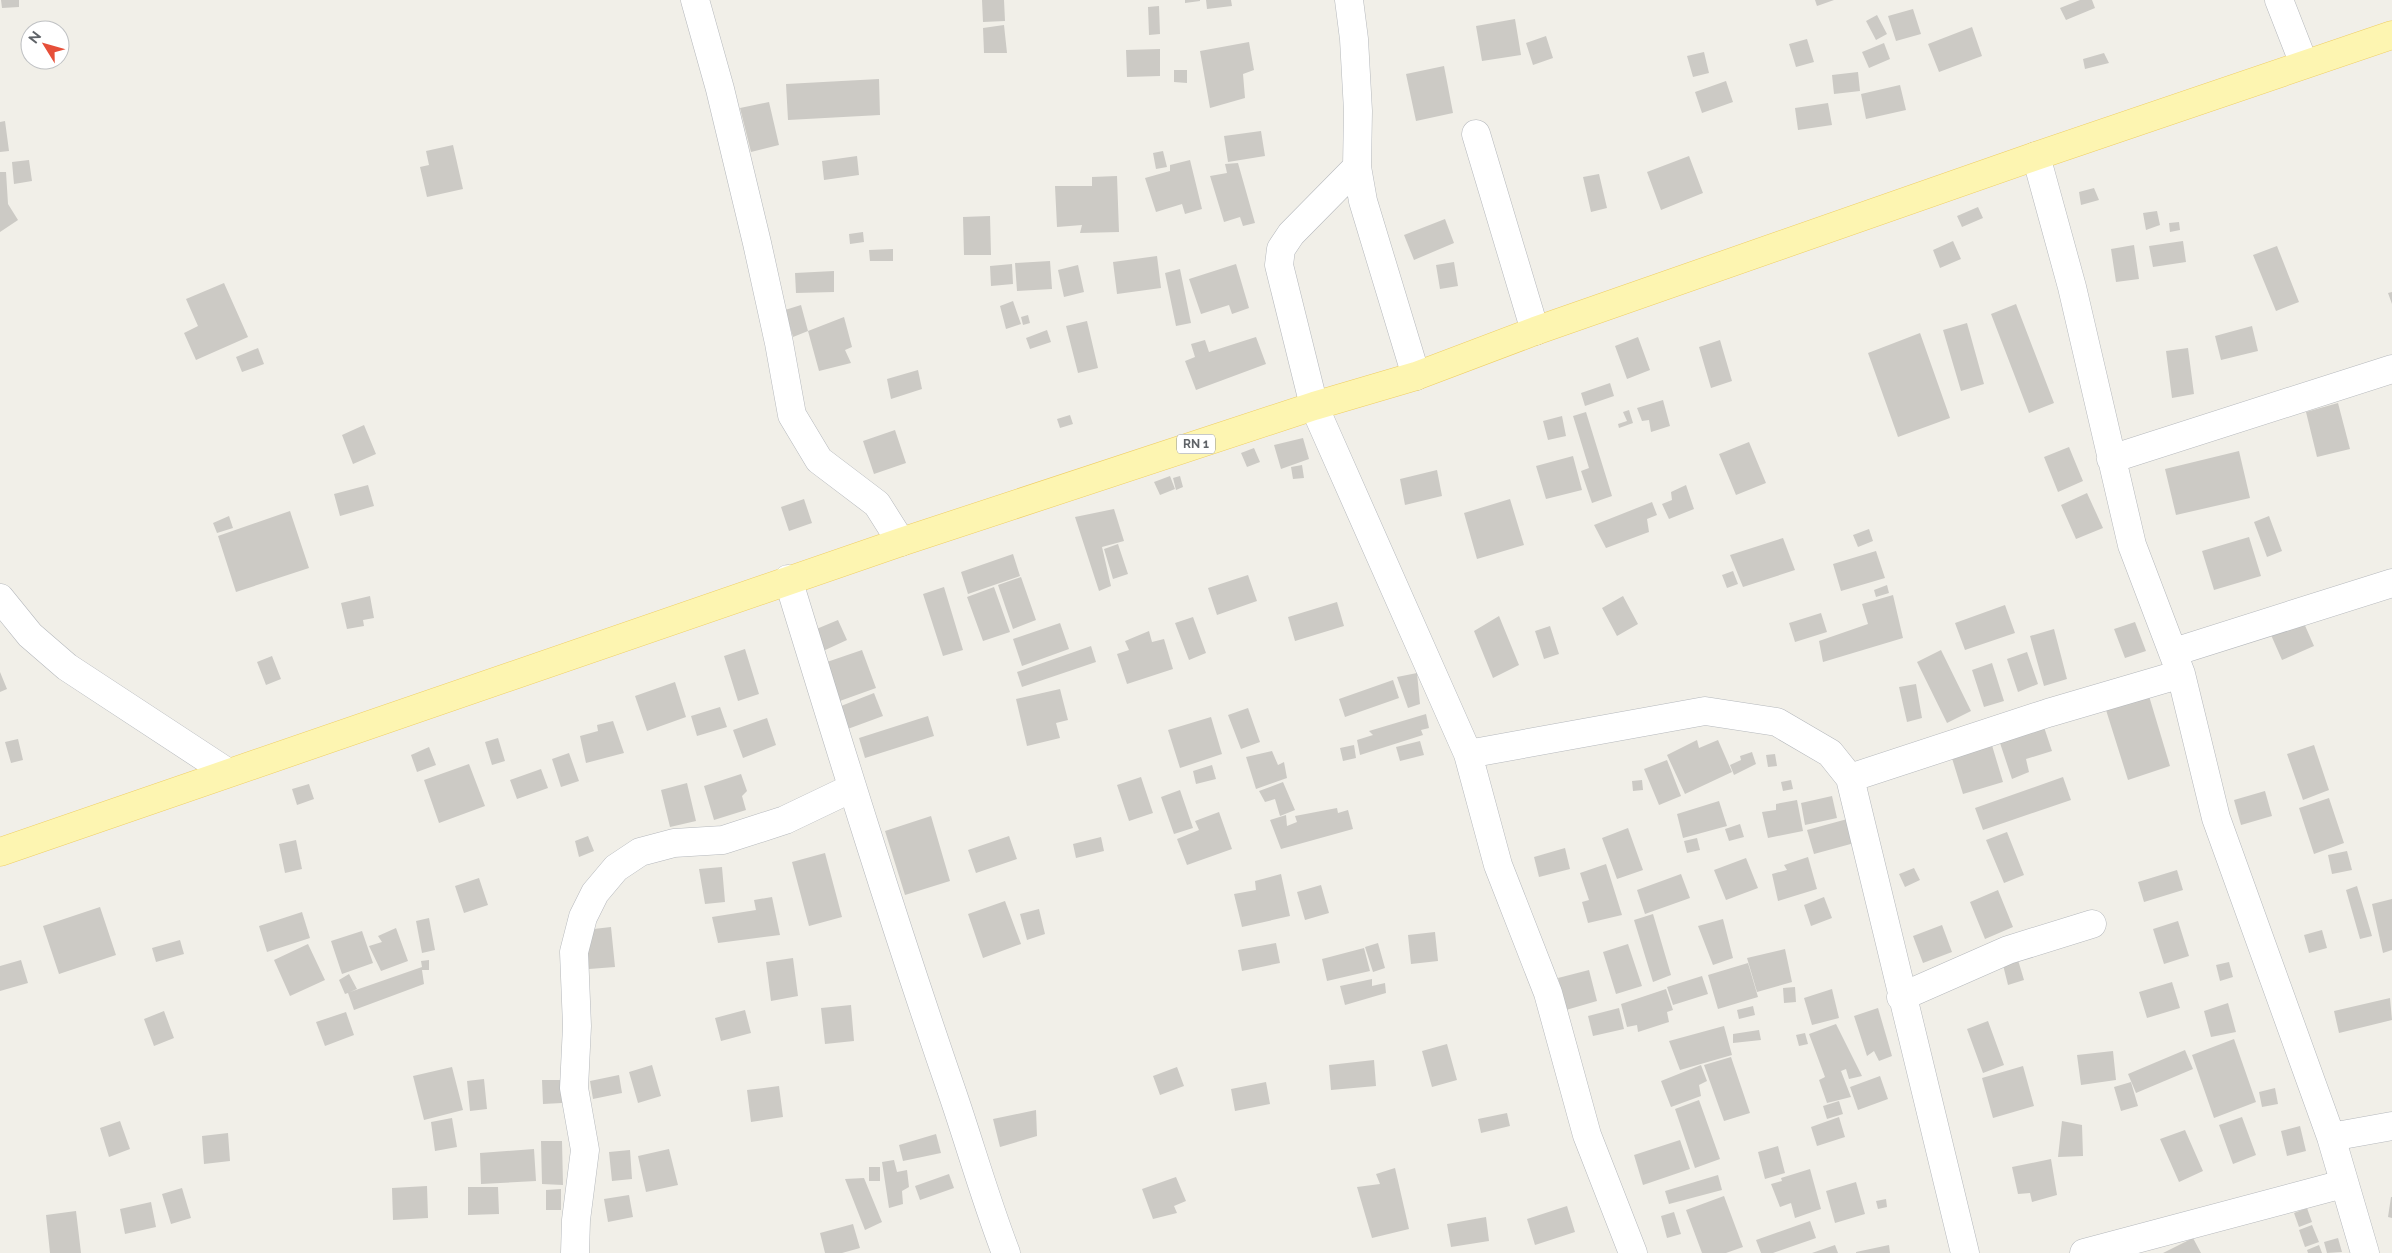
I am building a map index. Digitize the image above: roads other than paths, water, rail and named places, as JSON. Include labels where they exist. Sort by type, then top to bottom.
[{"type":"main road","name":"RN 1","points":[[0,852],[788,579],[1314,406],[1416,376],[1535,331],[2392,34]]},
{"type":"street","points":[[695,0],[720,89],[757,243],[779,343],[792,415],[819,460],[877,504],[900,542]]},
{"type":"street","points":[[1348,0],[1354,39],[1357,93],[1357,167],[1363,201],[1416,376]]},
{"type":"street","points":[[2279,0],[2304,64]]},
{"type":"street","points":[[1476,134],[1535,331]]},
{"type":"street","points":[[2036,156],[2072,287],[2132,545],[2178,663],[2216,818],[2331,1137],[2343,1184],[2365,1253]]},
{"type":"street","points":[[1357,167],[1291,234],[1281,249],[1279,265],[1314,406],[1468,754],[1498,865],[1548,993],[1587,1135],[1633,1253]]},
{"type":"street","points":[[2111,459],[2392,370]]},
{"type":"street","points":[[788,579],[852,788],[987,1203],[1006,1253]]},
{"type":"street","points":[[1850,778],[1963,743],[2048,713],[2178,663],[2390,591]]},
{"type":"street","points":[[0,598],[30,635],[67,667],[227,772]]},
{"type":"street","points":[[1468,754],[1705,710],[1777,722],[1830,754],[1850,778],[1901,997],[1965,1253]]},
{"type":"street","points":[[575,1253],[576,1220],[584,1150],[574,1088],[577,1026],[574,952],[583,916],[595,893],[616,868],[640,852],[674,843],[723,840],[785,820],[852,788]]},
{"type":"street","points":[[1901,997],[2008,950],[2092,924]]},
{"type":"street","points":[[2331,1137],[2392,1126]]},
{"type":"street","points":[[2084,1253],[2343,1184]]}]
